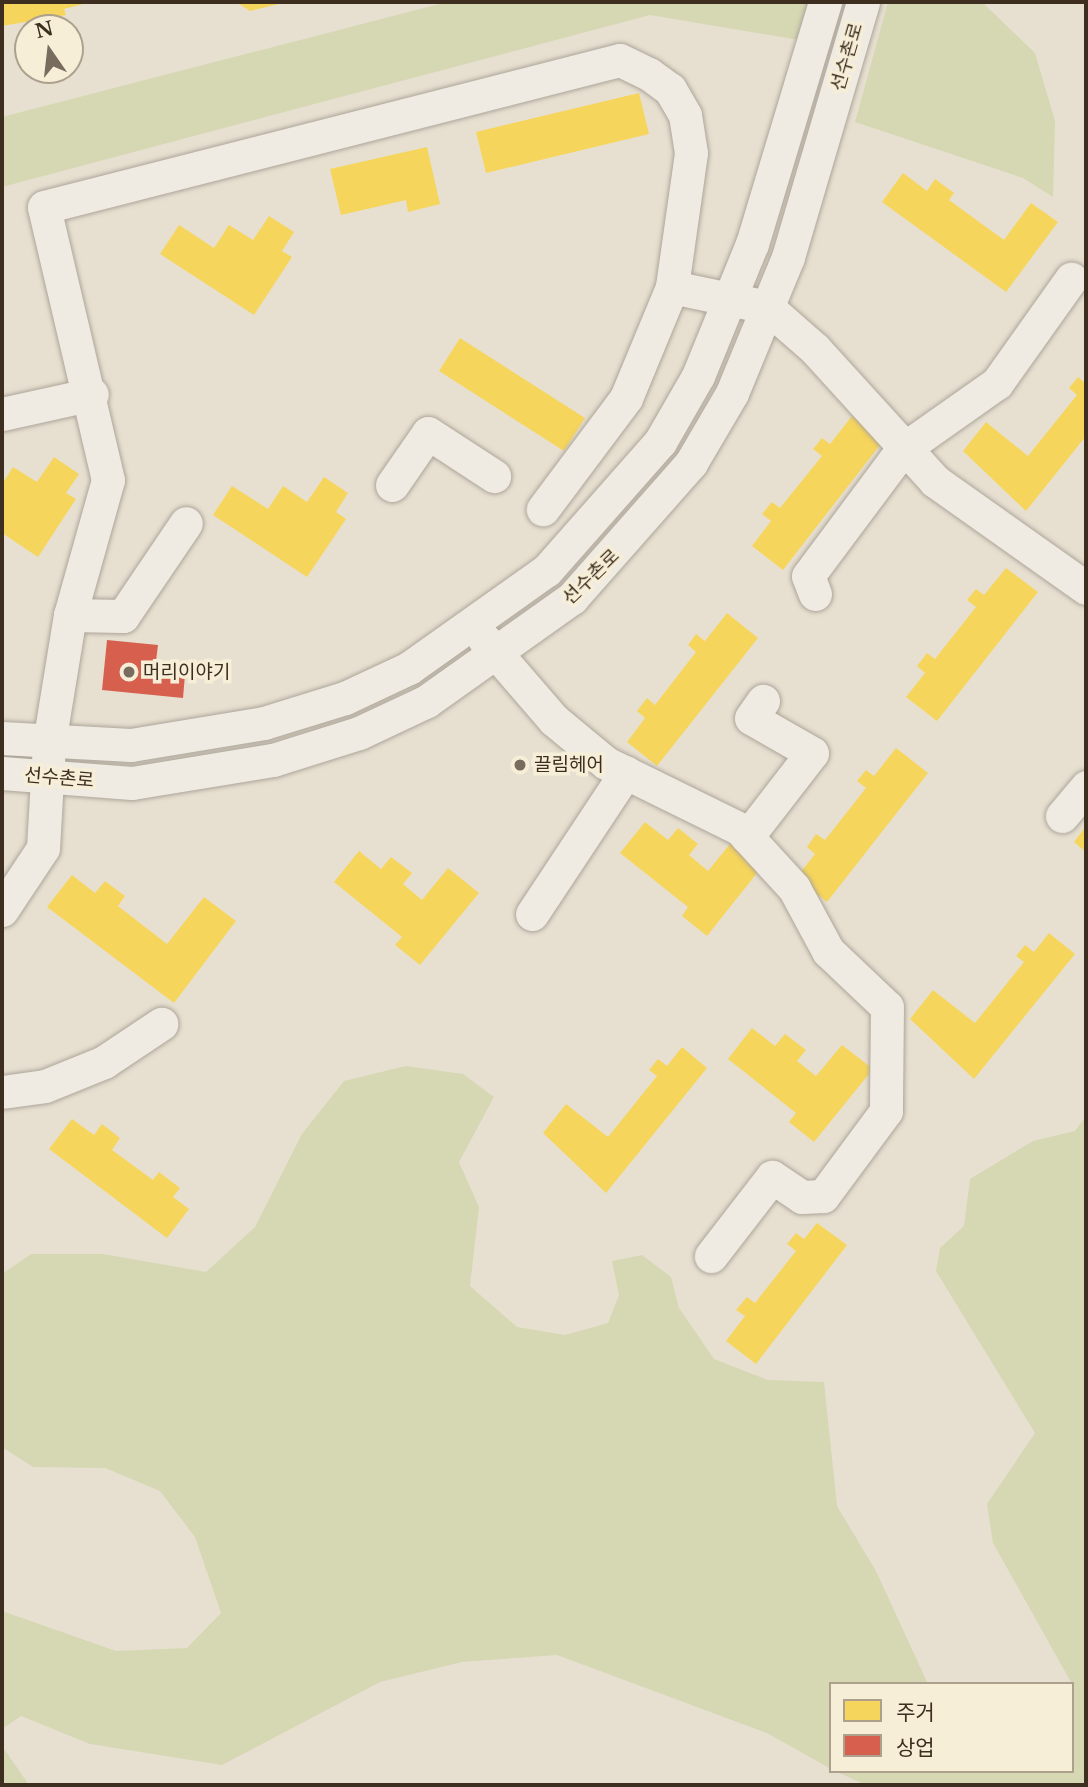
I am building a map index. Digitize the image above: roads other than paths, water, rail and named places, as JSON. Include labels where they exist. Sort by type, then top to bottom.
[{"type":"street","name":"선수촌로","points":[[2,738],[49,743],[131,745],[264,723],[377,683],[475,625],[547,570],[660,442],[698,376],[729,299],[825,2]]},
{"type":"street","name":"선수촌로","points":[[2,773],[47,779],[132,783],[273,760],[416,707],[497,656],[572,598],[691,463],[732,393],[767,307],[863,2]]},
{"type":"street","points":[[2,910],[43,848],[49,743],[70,615],[108,480],[92,394],[44,207],[620,60],[670,89],[685,115],[691,153],[672,287],[625,398],[544,509]]},
{"type":"street","points":[[815,594],[808,576],[902,450],[997,383],[1071,279]]},
{"type":"street","points":[[672,287],[767,307],[815,349],[902,450],[935,481],[1086,588]]},
{"type":"street","points":[[2,414],[92,394]]},
{"type":"street","points":[[392,485],[428,433],[494,476]]},
{"type":"street","points":[[70,615],[123,616],[186,523]]},
{"type":"street","points":[[475,625],[497,656],[554,720],[626,772],[747,837],[794,888],[828,951],[887,1007],[889,1070],[886,1111],[823,1196],[802,1197],[772,1177],[711,1256]]},
{"type":"street","points":[[747,837],[812,753],[751,718],[763,702]]},
{"type":"street","points":[[532,914],[626,772]]},
{"type":"street","points":[[1062,816],[1086,787]]},
{"type":"street","points":[[2,1092],[45,1086],[104,1062],[161,1024]]},
{"type":"place","name":"머리이야기","points":[[129,672]]},
{"type":"place","name":"끌림헤어","points":[[520,765]]}]
